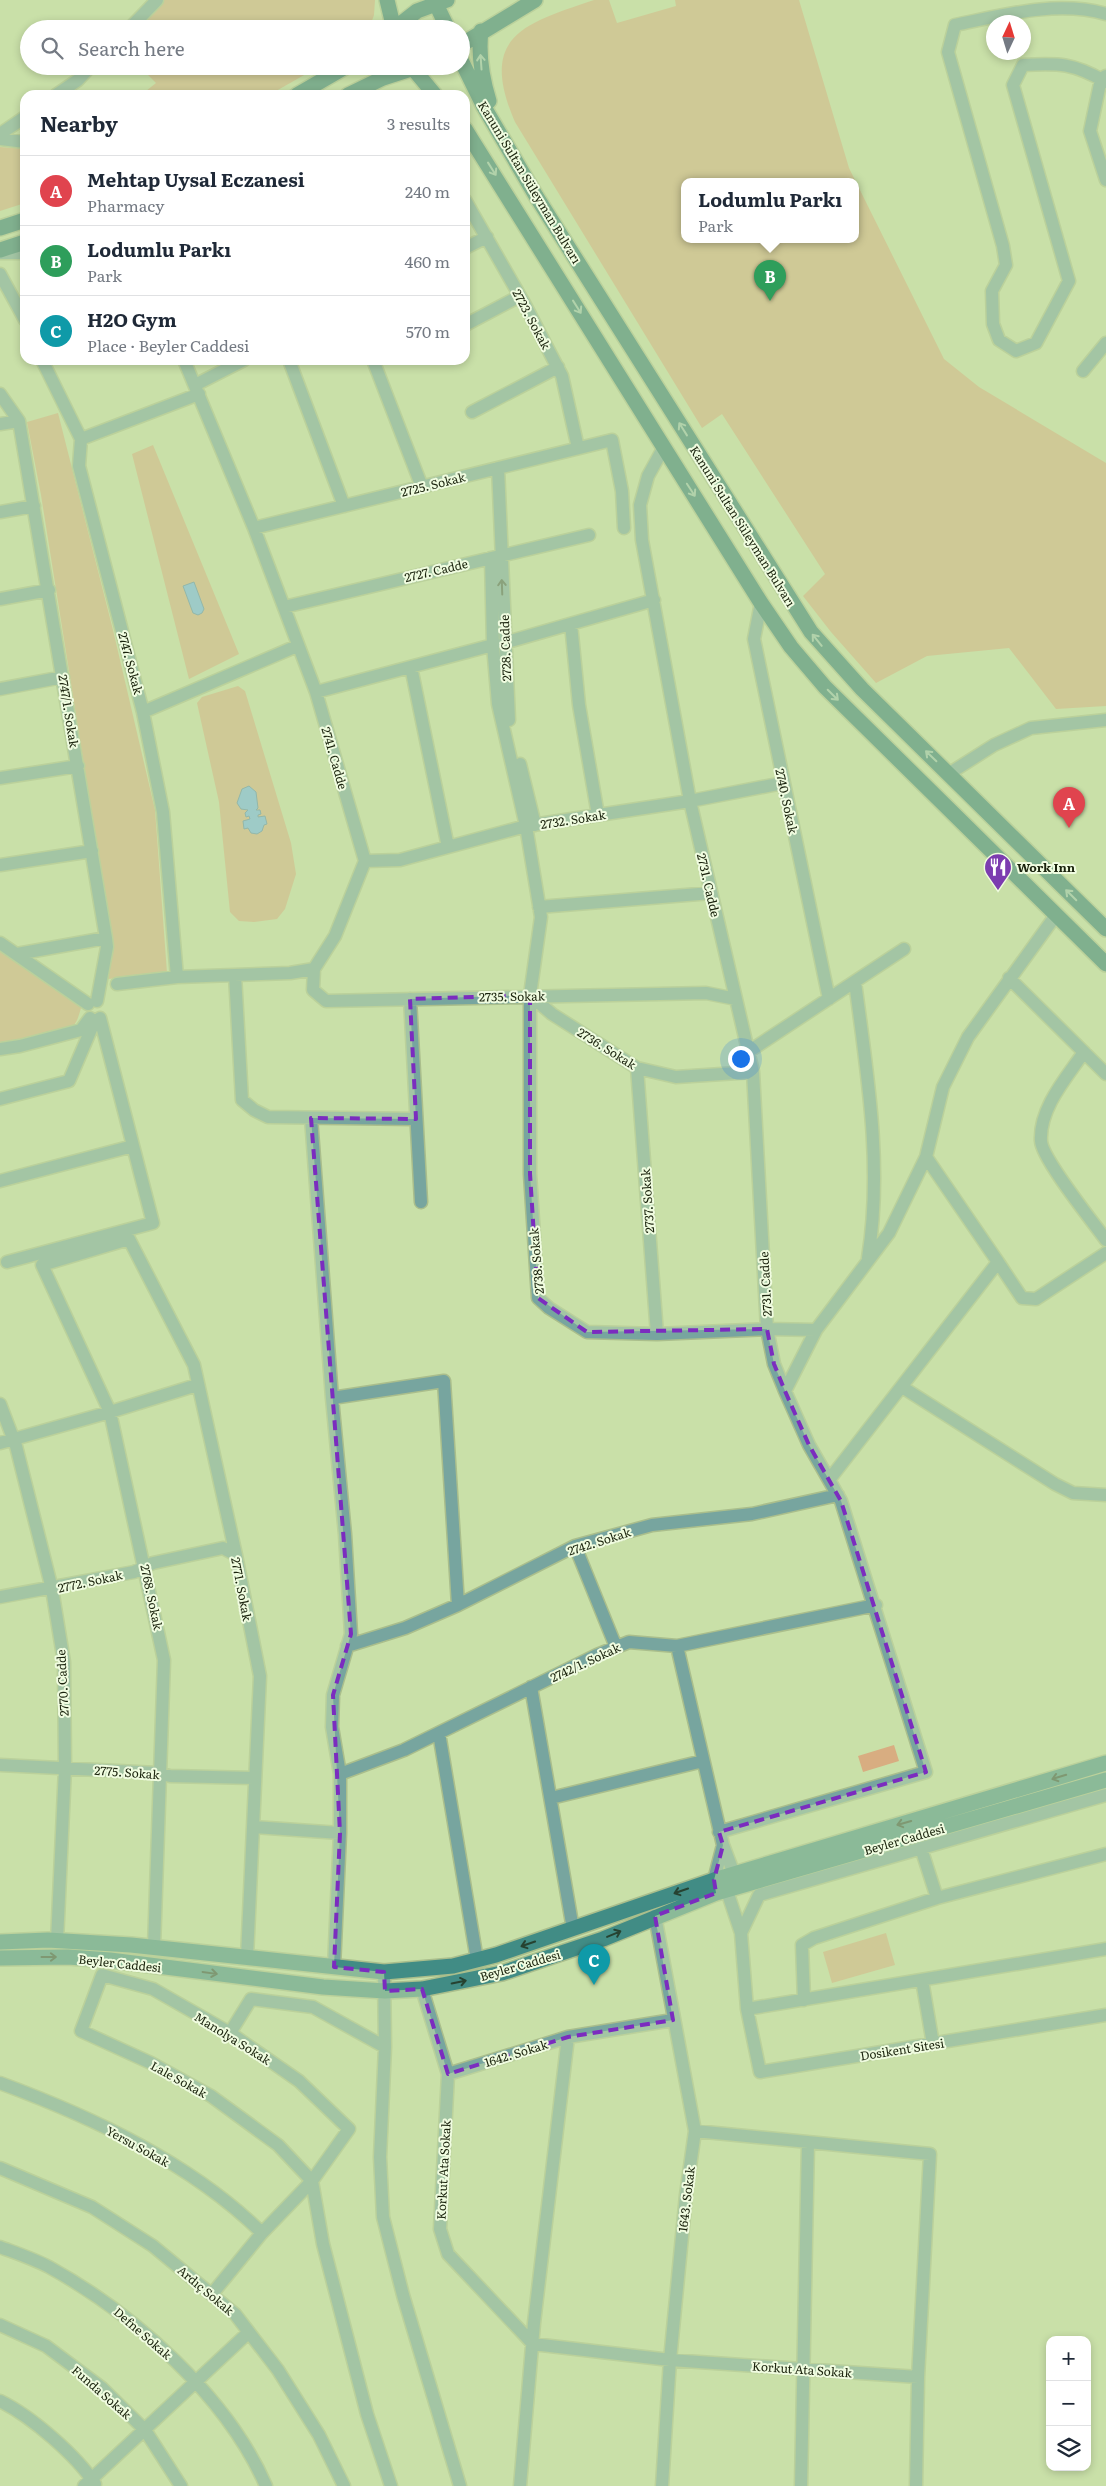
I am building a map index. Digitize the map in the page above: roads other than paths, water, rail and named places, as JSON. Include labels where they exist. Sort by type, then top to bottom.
[{"type":"main road","points":[[386,0],[392,20]]},
{"type":"main road","points":[[470,39],[535,0]]},
{"type":"main road","points":[[406,20],[417,11],[439,1],[445,20]]},
{"type":"main road","points":[[481,31],[483,81],[496,126]]},
{"type":"main road","points":[[306,90],[331,75]]},
{"type":"main road","points":[[360,90],[392,75]]},
{"type":"main road","points":[[421,75],[431,90]]},
{"type":"main road","name":"Kanuni Sultan Süleyman Bulvarı","points":[[469,75],[536,196],[795,610],[838,664],[1106,929]]},
{"type":"main road","name":"Kanuni Sultan Süleyman Bulvarı","points":[[470,137],[761,603],[792,647],[825,687],[1106,964]]},
{"type":"main road","points":[[0,228],[20,222]]},
{"type":"main road","points":[[0,251],[20,244]]},
{"type":"main road","name":"Beyler Caddesi","points":[[0,1942],[57,1941],[154,1947],[384,1972],[452,1966],[573,1929],[652,1909],[1106,1763]]},
{"type":"main road","name":"Beyler Caddesi","points":[[725,1885],[1106,1780]]},
{"type":"main road","name":"Beyler Caddesi","points":[[0,1958],[68,1957],[110,1960],[283,1983],[385,1991],[422,1989],[502,1973],[602,1938],[652,1909]]},
{"type":"street","points":[[138,20],[157,0]]},
{"type":"street","points":[[1106,14],[1091,9],[1047,6],[955,25],[948,52],[1006,265],[992,291],[993,324],[999,340],[1016,351],[1036,343],[1069,281],[1013,86],[1023,65],[1060,63],[1104,79],[1090,131],[1106,180]]},
{"type":"street","points":[[63,90],[83,75]]},
{"type":"street","points":[[0,134],[20,120]]},
{"type":"street","points":[[0,139],[20,141]]},
{"type":"street","name":"2723. Sokak","points":[[470,209],[558,367],[562,376],[578,448]]},
{"type":"street","points":[[470,246],[487,238]]},
{"type":"street","points":[[0,251],[20,253]]},
{"type":"street","points":[[0,274],[20,311]]},
{"type":"street","points":[[470,322],[520,296]]},
{"type":"street","points":[[1083,371],[1106,343]]},
{"type":"street","points":[[44,365],[81,439],[197,390],[236,365]]},
{"type":"street","name":"2741. Cadde","points":[[186,365],[254,528],[316,692],[365,861]]},
{"type":"street","points":[[291,365],[344,506]]},
{"type":"street","points":[[375,365],[422,487]]},
{"type":"street","points":[[472,412],[558,367]]},
{"type":"street","points":[[0,394],[19,421],[0,424]]},
{"type":"street","name":"2747/1. Sokak","points":[[19,421],[64,677],[106,938],[107,947],[92,1002]]},
{"type":"street","name":"2747. Sokak","points":[[81,439],[79,466],[143,712],[163,812],[177,977]]},
{"type":"street","name":"2725. Sokak","points":[[254,528],[612,440],[622,491],[624,528]]},
{"type":"street","name":"2731. Cadde","points":[[664,447],[648,476],[640,505],[642,540],[690,801],[753,1072],[767,1328],[774,1364],[809,1445],[838,1495],[876,1605],[926,1772],[719,1832]]},
{"type":"street","name":"2728. Cadde","points":[[498,468],[496,556],[500,717],[531,825],[541,917],[530,995]]},
{"type":"street","points":[[0,512],[34,506]]},
{"type":"street","name":"2727. Cadde","points":[[284,606],[589,534]]},
{"type":"street","points":[[0,599],[48,590]]},
{"type":"street","points":[[316,692],[499,644],[654,600]]},
{"type":"street","name":"2740. Sokak","points":[[761,603],[754,639],[829,999]]},
{"type":"street","points":[[571,624],[579,705],[598,815]]},
{"type":"street","points":[[143,712],[298,646]]},
{"type":"street","points":[[411,667],[448,848]]},
{"type":"street","points":[[0,689],[64,677]]},
{"type":"street","points":[[950,774],[994,744],[1031,728],[1106,720]]},
{"type":"street","points":[[0,778],[78,766]]},
{"type":"street","name":"2732. Sokak","points":[[365,861],[400,860],[531,825],[690,801],[783,783]]},
{"type":"street","points":[[0,865],[92,852]]},
{"type":"street","points":[[117,984],[177,977],[290,973],[314,969],[335,936],[365,861]]},
{"type":"street","points":[[539,908],[711,893]]},
{"type":"street","points":[[785,1391],[816,1330],[889,1233],[926,1157],[943,1087],[968,1037],[1008,978],[1056,914]]},
{"type":"street","points":[[17,954],[106,938]]},
{"type":"street","points":[[0,943],[92,1002],[100,1002],[103,1009],[81,1030],[20,1046],[0,1049]]},
{"type":"street","points":[[748,1052],[904,949]]},
{"type":"street","name":"2735. Sokak","points":[[314,969],[313,990],[326,1001],[706,992],[736,999]]},
{"type":"street","points":[[235,975],[242,1100],[254,1110],[268,1117],[416,1119]]},
{"type":"street","points":[[1008,978],[1106,1074]]},
{"type":"street","points":[[855,982],[872,1113],[874,1222],[868,1260]]},
{"type":"street","name":"2736. Sokak","points":[[530,995],[552,1014],[637,1068],[676,1077],[753,1072]]},
{"type":"street","name":"2738. Sokak","points":[[530,995],[530,1174],[538,1298],[549,1308],[587,1332],[657,1334],[767,1328],[816,1330]]},
{"type":"street","points":[[410,998],[421,1202]]},
{"type":"street","points":[[0,1099],[69,1081],[95,1018]]},
{"type":"street","points":[[6,1262],[153,1223],[111,1053],[95,1018]]},
{"type":"street","points":[[1084,1052],[1060,1086],[1045,1115],[1041,1142],[1057,1173],[1106,1240]]},
{"type":"street","name":"2737. Sokak","points":[[637,1068],[657,1334]]},
{"type":"street","points":[[311,1118],[332,1398],[346,1534],[350,1634],[333,1695],[332,1727],[340,1774],[340,1833],[334,1967]]},
{"type":"street","points":[[0,1182],[133,1146]]},
{"type":"street","points":[[926,1157],[1022,1298],[1036,1299],[1106,1253]]},
{"type":"street","name":"2771. Sokak","points":[[42,1266],[129,1239],[194,1365],[236,1554],[260,1676],[247,1957]]},
{"type":"street","points":[[829,1480],[998,1262]]},
{"type":"street","name":"2768. Sokak","points":[[42,1266],[110,1412],[146,1567],[164,1660],[162,1774],[154,1947]]},
{"type":"street","points":[[332,1398],[444,1381],[458,1605]]},
{"type":"street","points":[[0,1443],[110,1412],[197,1384]]},
{"type":"street","points":[[902,1387],[1055,1484],[1073,1493],[1106,1495]]},
{"type":"street","name":"2770. Cadde","points":[[0,1404],[13,1438],[52,1589],[64,1662],[65,1768],[57,1941]]},
{"type":"street","name":"2742. Sokak","points":[[346,1646],[405,1628],[458,1605],[575,1546],[652,1524],[752,1514],[838,1495]]},
{"type":"street","points":[[575,1546],[616,1647]]},
{"type":"street","name":"2772. Sokak","points":[[0,1597],[52,1589],[134,1572],[146,1567],[223,1548],[236,1554]]},
{"type":"street","name":"2742/1. Sokak","points":[[340,1774],[404,1750],[628,1642],[677,1646],[876,1605]]},
{"type":"street","points":[[677,1646],[722,1845],[725,1885],[741,1933]]},
{"type":"street","points":[[532,1687],[573,1929]]},
{"type":"street","points":[[439,1733],[476,1960]]},
{"type":"street","points":[[551,1798],[703,1761]]},
{"type":"street","name":"2775. Sokak","points":[[0,1765],[170,1776],[254,1778]]},
{"type":"street","name":"Dosikent Sitesi","points":[[1106,1795],[759,1895],[741,1933],[747,2009],[760,2072],[1106,2015]]},
{"type":"street","points":[[253,1827],[340,1833]]},
{"type":"street","points":[[722,1845],[725,1885]]},
{"type":"street","points":[[921,1848],[937,1898]]},
{"type":"street","points":[[804,2000],[802,1945],[814,1938],[937,1898],[1106,1854]]},
{"type":"street","name":"1643. Sokak","points":[[652,1909],[695,2131],[686,2195],[670,2360],[662,2486]]},
{"type":"street","points":[[747,2009],[1106,1950]]},
{"type":"street","points":[[384,1972],[384,2047],[380,2157],[383,2217],[403,2295],[460,2486]]},
{"type":"street","name":"Manolya Sokak","points":[[102,1974],[153,1989],[230,2033],[299,2081],[348,2129],[312,2181]]},
{"type":"street","name":"Lale Sokak","points":[[102,1974],[81,2031],[151,2063],[211,2096],[278,2145],[312,2181]]},
{"type":"street","points":[[922,1980],[933,2044]]},
{"type":"street","points":[[422,1989],[448,2074]]},
{"type":"street","points":[[230,2033],[251,1999],[313,2007],[384,2047]]},
{"type":"street","name":"1642. Sokak","points":[[448,2074],[568,2037],[673,2020]]},
{"type":"street","points":[[520,2486],[533,2344],[568,2037]]},
{"type":"street","name":"Korkut Ata Sokak","points":[[448,2074],[440,2229],[448,2254],[533,2344],[670,2360],[918,2377]]},
{"type":"street","name":"Yersu Sokak","points":[[0,2083],[67,2108],[150,2151],[234,2206],[262,2233]]},
{"type":"street","points":[[695,2131],[930,2154],[918,2377],[916,2486]]},
{"type":"street","points":[[801,2486],[808,2142]]},
{"type":"street","name":"Ardıç Sokak","points":[[0,2168],[92,2208],[153,2246],[235,2314],[278,2370],[318,2435],[344,2486]]},
{"type":"street","points":[[212,2294],[262,2233],[312,2181]]},
{"type":"street","points":[[312,2181],[323,2244],[367,2414],[390,2486]]},
{"type":"street","name":"Defne Sokak","points":[[0,2247],[48,2267],[113,2307],[162,2346],[230,2423],[266,2486]]},
{"type":"street","name":"Funda Sokak","points":[[0,2325],[46,2346],[102,2388],[144,2430],[181,2486]]},
{"type":"street","points":[[0,2401],[15,2408],[76,2460],[90,2484],[144,2430],[249,2332]]},
{"type":"water","points":[[194,582],[204,609],[198,615],[193,613],[183,586]]},
{"type":"water","points":[[249,786],[256,792],[258,808],[256,810],[260,810],[261,814],[258,817],[265,816],[267,824],[257,834],[251,833],[248,828],[244,829],[243,821],[250,819],[249,816],[246,817],[245,813],[248,810],[241,809],[237,803],[242,789]]},
{"type":"place","name":"Lodumlu Parkı","points":[[770,301]]},
{"type":"place","name":"Mehtap Uysal Eczanesi","points":[[1069,828]]},
{"type":"place","name":"Work Inn","points":[[998,891]]},
{"type":"place","name":"H2O Gym","points":[[594,1985]]}]
